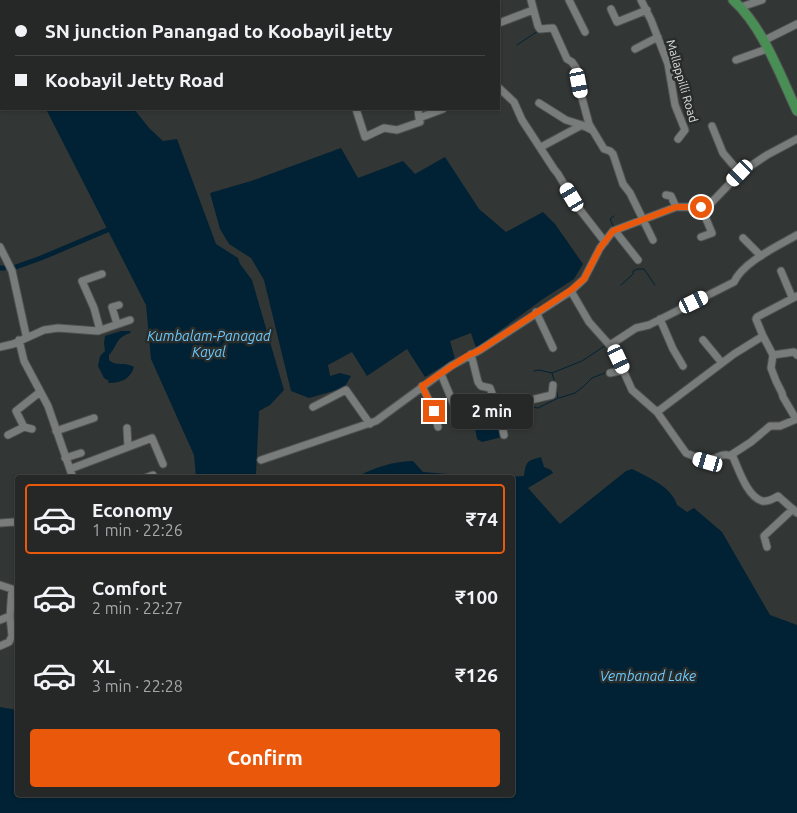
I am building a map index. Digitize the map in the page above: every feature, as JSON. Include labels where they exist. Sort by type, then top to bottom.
[{"type":"main road","points":[[733,0],[740,7],[765,45],[797,111]]},
{"type":"street","points":[[531,0],[535,20],[540,28],[550,27],[554,30],[567,59],[576,68],[582,98],[592,130],[604,149],[613,154],[623,184],[630,193],[653,240]]},
{"type":"street","points":[[569,0],[585,32]]},
{"type":"street","name":"Mallappilli Road","points":[[641,0],[668,64],[675,105],[685,130],[678,139]]},
{"type":"street","points":[[740,7],[762,0]]},
{"type":"street","points":[[611,9],[617,22],[646,10]]},
{"type":"street","points":[[500,23],[533,10]]},
{"type":"street","points":[[736,60],[765,45],[797,24]]},
{"type":"street","points":[[635,49],[658,37]]},
{"type":"street","points":[[500,89],[514,102],[522,120],[577,206],[605,242]]},
{"type":"street","points":[[539,103],[566,120],[592,130]]},
{"type":"street","points":[[356,110],[365,137],[384,128],[397,130],[420,122],[418,110]]},
{"type":"street","points":[[419,118],[440,110]]},
{"type":"street","points":[[541,147],[582,125]]},
{"type":"street","points":[[712,126],[723,153],[740,173]]},
{"type":"street","points":[[262,460],[370,424],[394,410],[422,386],[571,290],[584,279],[605,242],[615,231],[676,207],[701,207],[711,203],[740,173],[767,155],[797,139]]},
{"type":"street","points":[[666,195],[671,196],[676,207]]},
{"type":"street","points":[[701,207],[712,233],[701,237]]},
{"type":"street","points":[[615,231],[638,260]]},
{"type":"street","points":[[610,345],[636,328],[649,325],[734,282],[738,273],[761,256],[797,235]]},
{"type":"street","points":[[743,238],[761,256]]},
{"type":"street","points":[[0,247],[12,271],[26,335],[22,339],[24,361],[48,406],[72,475]]},
{"type":"street","points":[[571,290],[584,315],[614,350],[632,390],[657,412],[686,454],[708,462],[721,455],[731,455],[751,442],[770,426],[780,426],[796,419],[776,381],[771,368],[773,355],[756,319],[794,296],[781,271]]},
{"type":"street","points":[[100,330],[94,308],[82,281],[102,274]]},
{"type":"street","points":[[114,306],[117,324]]},
{"type":"street","points":[[536,312],[554,348]]},
{"type":"street","points":[[660,319],[673,349],[683,366]]},
{"type":"street","points":[[0,347],[13,344],[44,330],[58,328],[100,330],[130,320]]},
{"type":"street","points":[[657,412],[722,363],[763,336]]},
{"type":"street","points":[[703,340],[722,363]]},
{"type":"street","points":[[773,355],[794,352],[797,355]]},
{"type":"street","points":[[471,354],[478,382],[481,386],[490,388],[504,435]]},
{"type":"street","points":[[610,373],[624,370]]},
{"type":"street","points":[[441,374],[457,412]]},
{"type":"street","points":[[497,408],[552,395],[553,385]]},
{"type":"street","points":[[422,386],[434,411],[438,427]]},
{"type":"street","points":[[313,407],[346,390],[370,424]]},
{"type":"street","points":[[24,427],[13,408],[40,392]]},
{"type":"street","points":[[56,431],[94,418]]},
{"type":"street","points":[[8,435],[24,427],[32,429]]},
{"type":"street","points":[[127,428],[128,447]]},
{"type":"street","points":[[70,470],[152,438],[162,464]]},
{"type":"street","points":[[65,458],[81,453]]},
{"type":"street","points":[[731,455],[750,490],[762,500],[770,500],[778,496],[795,511],[764,536],[767,547]]},
{"type":"street","points":[[0,523],[15,522]]},
{"type":"street","points":[[0,585],[12,589],[10,616],[12,636],[9,642],[0,646]]},
{"type":"street","points":[[0,620],[10,616]]},
{"type":"water","name":"Kumbalam-Panagad Kayal","points":[[47,110],[135,110],[149,128],[163,141],[177,139],[216,244],[238,258],[240,264],[252,280],[284,390],[270,405],[259,411],[257,475],[196,475],[194,455],[151,359],[146,305]]},
{"type":"water","points":[[341,148],[358,178],[403,161],[415,174],[445,157],[479,209],[506,232],[543,212],[555,224],[583,264],[574,279],[476,348],[471,333],[450,341],[455,359],[425,377],[407,349],[367,376],[352,352],[328,365],[330,376],[340,373],[351,376],[344,388],[309,398],[291,391],[264,280],[251,258],[229,244],[220,229],[210,193],[251,181]]},
{"type":"water","points":[[121,331],[131,331],[119,340],[109,355],[109,360],[134,367],[130,375],[125,379],[108,383],[109,381],[104,378],[98,366],[100,356],[105,351],[105,336]]},
{"type":"water","points":[[496,417],[502,437],[482,442],[477,439],[474,422]]},
{"type":"water","name":"Vembanad Lake","points":[[541,457],[544,467],[553,473],[528,488],[560,524],[626,471],[632,469],[652,479],[670,493],[677,505],[687,512],[694,508],[722,532],[770,615],[797,625],[797,813],[0,813],[0,707],[15,710],[15,797],[515,797],[515,477],[524,476],[528,462]]},
{"type":"water","points":[[413,461],[423,472],[460,475],[360,475],[370,470]]},
{"type":"waterway","points":[[517,45],[538,31]]},
{"type":"waterway","points":[[614,216],[610,219],[614,228]]},
{"type":"waterway","points":[[13,268],[112,228]]},
{"type":"waterway","points":[[0,255],[4,264]]},
{"type":"waterway","points":[[621,285],[633,274],[633,271],[638,269],[644,269],[655,285]]},
{"type":"waterway","points":[[552,373],[582,361],[606,345]]},
{"type":"waterway","points":[[534,371],[539,370],[552,373],[555,383]]},
{"type":"waterway","points":[[559,398],[575,393],[592,378],[607,372]]},
{"type":"waterway","points":[[503,410],[523,406],[538,408],[558,398],[556,389]]},
{"type":"route","points":[[434,411],[422,386],[571,290],[584,279],[600,248],[613,231],[676,207],[701,207]]}]
